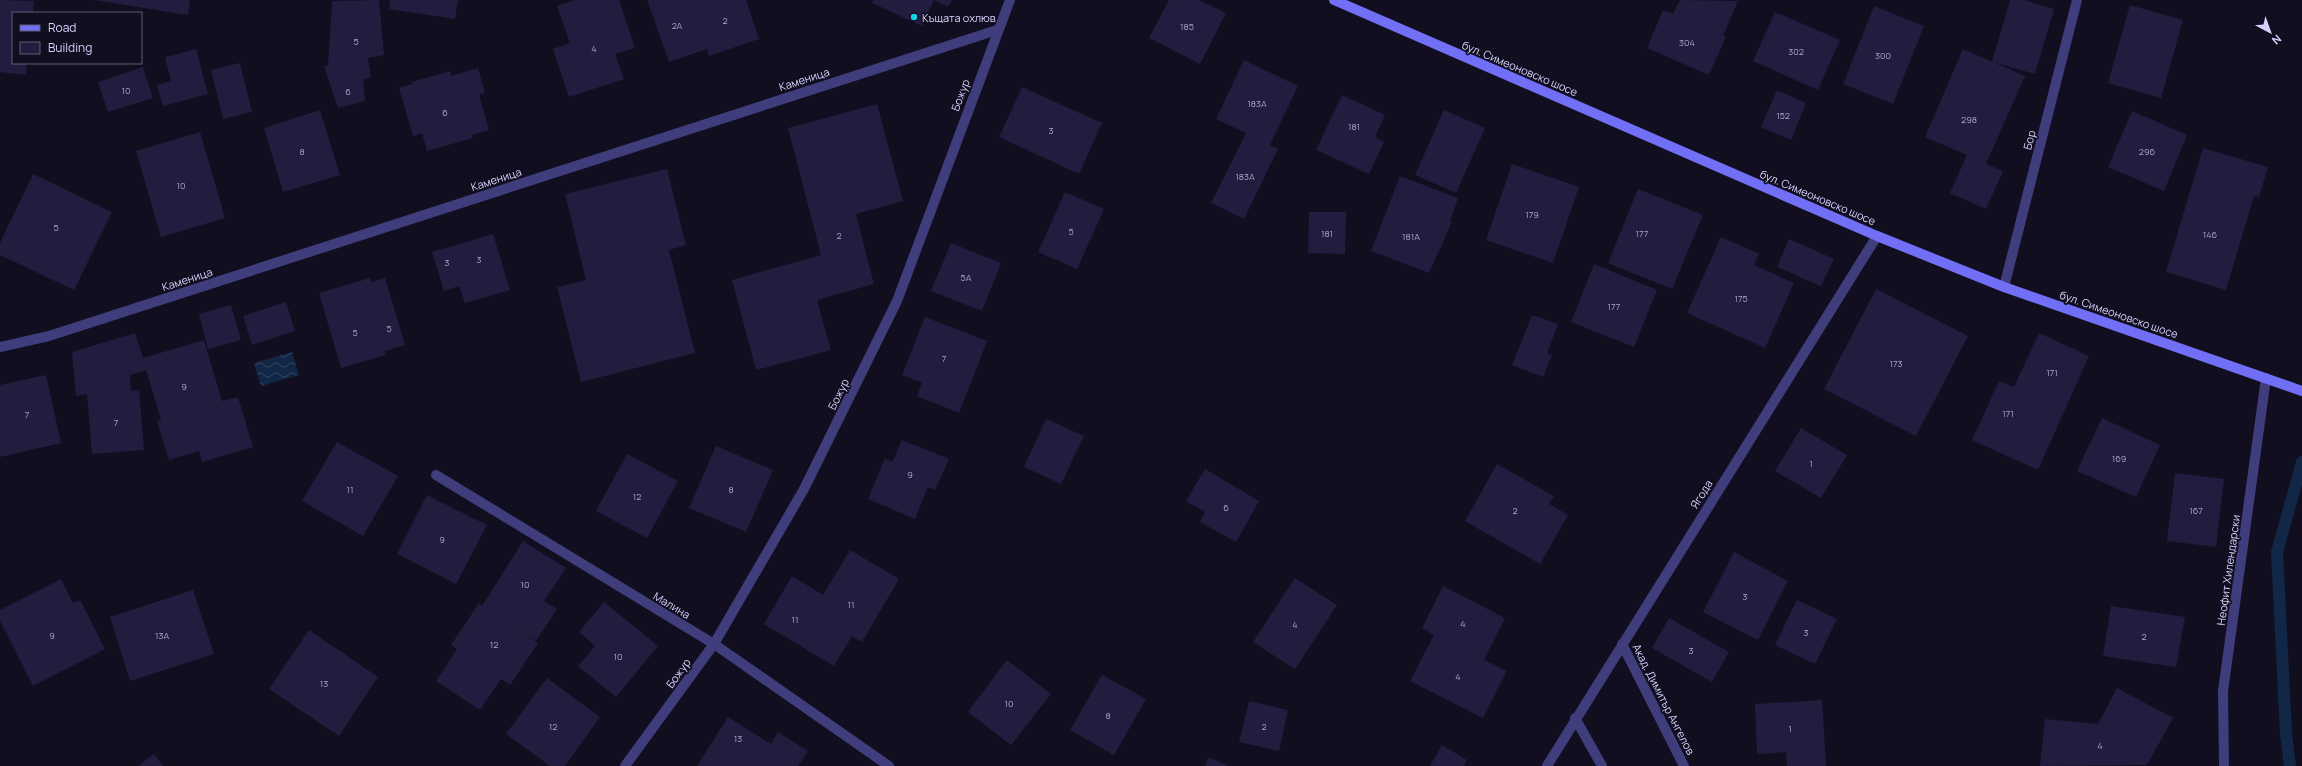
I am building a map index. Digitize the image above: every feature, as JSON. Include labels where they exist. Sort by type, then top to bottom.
[{"type":"street","name":"Божур","points":[[625,766],[714,644],[804,489],[897,301],[997,30],[1010,0]]},
{"type":"street","name":"бул. Симеоновско шосе","points":[[1334,0],[1877,236],[2004,286],[2302,391]]},
{"type":"street","name":"Бор","points":[[2004,286],[2078,0]]},
{"type":"street","name":"Каменица","points":[[0,347],[56,333],[997,30]]},
{"type":"street","name":"Ягода","points":[[1547,766],[1575,718],[1877,236]]},
{"type":"street","name":"Неофит Хилендарски","points":[[2224,766],[2223,691],[2266,378]]},
{"type":"street","name":"Малина","points":[[436,475],[714,644],[889,766]]},
{"type":"street","name":"Акад. Димитър Ангелов","points":[[1622,644],[1684,766]]},
{"type":"street","points":[[1575,718],[1602,766]]},
{"type":"water","points":[[292,352],[299,375],[261,386],[254,363]]},
{"type":"building","points":[[0,0],[34,1],[33,12],[12,12],[12,64],[27,64],[26,75],[0,72]]},
{"type":"building","points":[[94,0],[190,0],[188,15]]},
{"type":"building","points":[[379,0],[384,55],[368,58],[371,77],[363,80],[365,101],[338,108],[324,66],[328,65],[332,1]]},
{"type":"building","points":[[390,0],[458,0],[455,19],[389,9]]},
{"type":"building","points":[[574,0],[619,0],[635,48],[615,54],[624,79],[569,97],[553,49],[570,43],[557,6]]},
{"type":"building","points":[[647,0],[746,0],[759,39],[709,56],[707,49],[669,62]]},
{"type":"building","name":"Къщата охлюв","points":[[874,0],[934,0],[922,26],[872,3]]},
{"type":"building","points":[[934,0],[952,0],[948,7]]},
{"type":"building","points":[[1169,0],[1199,0],[1226,13],[1200,64],[1149,38]]},
{"type":"building","points":[[1680,0],[1738,1],[1723,36],[1726,37],[1709,75],[1647,48],[1663,10],[1673,14]]},
{"type":"building","points":[[2010,0],[2024,0],[2054,9],[2035,74],[1992,62]]},
{"type":"building","points":[[2130,5],[2183,20],[2161,98],[2108,83]]},
{"type":"building","points":[[1874,6],[1924,26],[1893,104],[1843,84]]},
{"type":"building","points":[[1775,12],[1840,40],[1818,90],[1753,61]]},
{"type":"building","points":[[196,49],[208,94],[163,106],[157,85],[171,81],[165,57]]},
{"type":"building","points":[[1963,49],[2025,76],[1986,164],[2003,171],[1986,209],[1950,193],[1967,155],[1925,137]]},
{"type":"building","points":[[1244,60],[1298,86],[1270,145],[1278,149],[1244,219],[1211,203],[1246,133],[1216,119]]},
{"type":"building","points":[[240,63],[252,112],[223,119],[211,70]]},
{"type":"building","points":[[143,67],[153,98],[108,112],[98,82]]},
{"type":"building","points":[[478,68],[485,93],[479,95],[489,130],[472,135],[473,138],[427,151],[422,133],[413,136],[399,88],[412,84],[412,82],[450,71],[451,76]]},
{"type":"building","points":[[1022,87],[1102,123],[1079,174],[999,137]]},
{"type":"building","points":[[1777,90],[1806,103],[1791,140],[1761,127]]},
{"type":"building","points":[[1342,95],[1385,115],[1375,137],[1384,142],[1369,174],[1316,150]]},
{"type":"building","points":[[877,104],[903,201],[856,214],[874,284],[817,300],[831,350],[756,370],[732,280],[821,255],[788,128]]},
{"type":"building","points":[[320,110],[340,175],[283,192],[264,128]]},
{"type":"building","points":[[1444,110],[1485,128],[1456,193],[1415,175]]},
{"type":"building","points":[[2132,111],[2187,135],[2164,191],[2108,167]]},
{"type":"building","points":[[200,132],[225,218],[161,237],[136,151]]},
{"type":"building","points":[[2203,148],[2268,167],[2259,197],[2254,196],[2226,290],[2166,272]]},
{"type":"building","points":[[1512,164],[1579,187],[1553,263],[1486,240]]},
{"type":"building","points":[[667,169],[686,245],[669,250],[695,353],[581,382],[557,287],[586,280],[565,194]]},
{"type":"building","points":[[33,174],[112,212],[74,290],[0,255],[0,243]]},
{"type":"building","points":[[1400,176],[1458,198],[1450,221],[1452,222],[1429,273],[1371,251]]},
{"type":"building","points":[[1638,189],[1703,215],[1672,289],[1608,263]]},
{"type":"building","points":[[1065,192],[1104,209],[1077,269],[1038,252]]},
{"type":"building","points":[[1309,212],[1346,212],[1345,254],[1308,253]]},
{"type":"building","points":[[493,234],[510,290],[465,303],[459,286],[444,291],[432,252]]},
{"type":"building","points":[[1721,237],[1759,254],[1754,265],[1794,283],[1765,348],[1687,313]]},
{"type":"building","points":[[1789,239],[1834,259],[1821,286],[1777,267]]},
{"type":"building","points":[[951,243],[1001,263],[982,311],[931,291]]},
{"type":"building","points":[[1594,264],[1657,290],[1634,347],[1571,322]]},
{"type":"building","points":[[370,278],[371,282],[385,278],[405,345],[385,351],[386,355],[341,368],[319,293]]},
{"type":"building","points":[[1876,289],[1968,336],[1916,436],[1824,389]]},
{"type":"building","points":[[286,302],[295,331],[252,345],[243,316]]},
{"type":"building","points":[[231,305],[241,340],[208,349],[199,314]]},
{"type":"building","points":[[1532,315],[1558,324],[1547,353],[1552,355],[1543,377],[1512,365]]},
{"type":"building","points":[[925,317],[987,341],[959,413],[917,396],[922,383],[902,375]]},
{"type":"building","points":[[135,333],[143,358],[204,340],[222,401],[238,397],[253,447],[202,462],[199,451],[169,460],[157,421],[161,420],[146,370],[130,375],[131,391],[139,390],[144,450],[92,454],[87,394],[76,396],[72,352]]},
{"type":"building","points":[[2039,333],[2089,356],[2038,470],[1972,440],[1999,381],[2014,387]]},
{"type":"building","points":[[46,375],[61,443],[0,457],[0,385]]},
{"type":"building","points":[[2102,418],[2160,445],[2136,497],[2077,471]]},
{"type":"building","points":[[1046,419],[1084,436],[1061,484],[1024,467]]},
{"type":"building","points":[[1801,428],[1847,455],[1821,498],[1775,471]]},
{"type":"building","points":[[902,440],[949,459],[935,490],[928,487],[915,519],[868,499],[885,458],[892,462]]},
{"type":"building","points":[[337,442],[398,476],[363,536],[302,501]]},
{"type":"building","points":[[716,446],[773,470],[746,532],[689,508]]},
{"type":"building","points":[[627,454],[678,481],[647,538],[596,511]]},
{"type":"building","points":[[1497,464],[1554,496],[1549,504],[1568,515],[1540,564],[1465,521]]},
{"type":"building","points":[[1205,469],[1259,501],[1236,542],[1200,522],[1205,512],[1186,501]]},
{"type":"building","points":[[2175,473],[2224,479],[2216,547],[2167,541]]},
{"type":"building","points":[[427,495],[487,525],[456,584],[397,554]]},
{"type":"building","points":[[523,541],[566,568],[544,601],[557,609],[536,641],[503,620],[538,643],[510,685],[501,679],[480,710],[436,681],[457,649],[451,645],[479,603],[482,606]]},
{"type":"building","points":[[850,550],[899,579],[862,642],[852,636],[834,666],[764,624],[792,576],[823,595]]},
{"type":"building","points":[[1734,552],[1788,581],[1758,640],[1703,612]]},
{"type":"building","points":[[1295,578],[1337,605],[1295,669],[1253,642]]},
{"type":"building","points":[[61,579],[73,603],[80,600],[105,649],[33,686],[0,621],[0,610]]},
{"type":"building","points":[[1443,586],[1505,618],[1484,660],[1507,671],[1483,718],[1410,681],[1434,635],[1422,628]]},
{"type":"building","points":[[193,590],[214,654],[130,681],[110,617]]},
{"type":"building","points":[[1797,600],[1837,619],[1815,664],[1775,645]]},
{"type":"building","points":[[604,602],[658,646],[616,697],[578,666],[595,646],[579,632]]},
{"type":"building","points":[[2111,606],[2185,617],[2176,667],[2103,656]]},
{"type":"building","points":[[1669,618],[1729,652],[1712,682],[1652,648]]},
{"type":"building","points":[[309,630],[378,677],[339,736],[269,689]]},
{"type":"building","points":[[1007,660],[1051,694],[1011,745],[968,712]]},
{"type":"building","points":[[1102,675],[1146,699],[1114,755],[1070,730]]},
{"type":"building","points":[[547,678],[600,717],[565,766],[550,766],[506,734]]},
{"type":"building","points":[[2117,688],[2173,718],[2147,765],[2040,766],[2045,719],[2098,724]]},
{"type":"building","points":[[1822,700],[1826,766],[1787,766],[1786,752],[1757,754],[1755,704]]},
{"type":"building","points":[[1249,701],[1288,710],[1279,751],[1239,742]]},
{"type":"building","points":[[728,717],[771,744],[778,732],[808,751],[798,766],[697,766]]},
{"type":"building","points":[[1442,745],[1467,760],[1464,765],[1465,766],[1430,766]]},
{"type":"building","points":[[154,754],[163,766],[138,766]]},
{"type":"building","points":[[1209,757],[1228,766],[1205,766]]},
{"type":"waterway","points":[[2290,766],[2286,735],[2277,552],[2302,462]]},
{"type":"place","name":"Къщата охлюв","points":[[914,17]]}]
